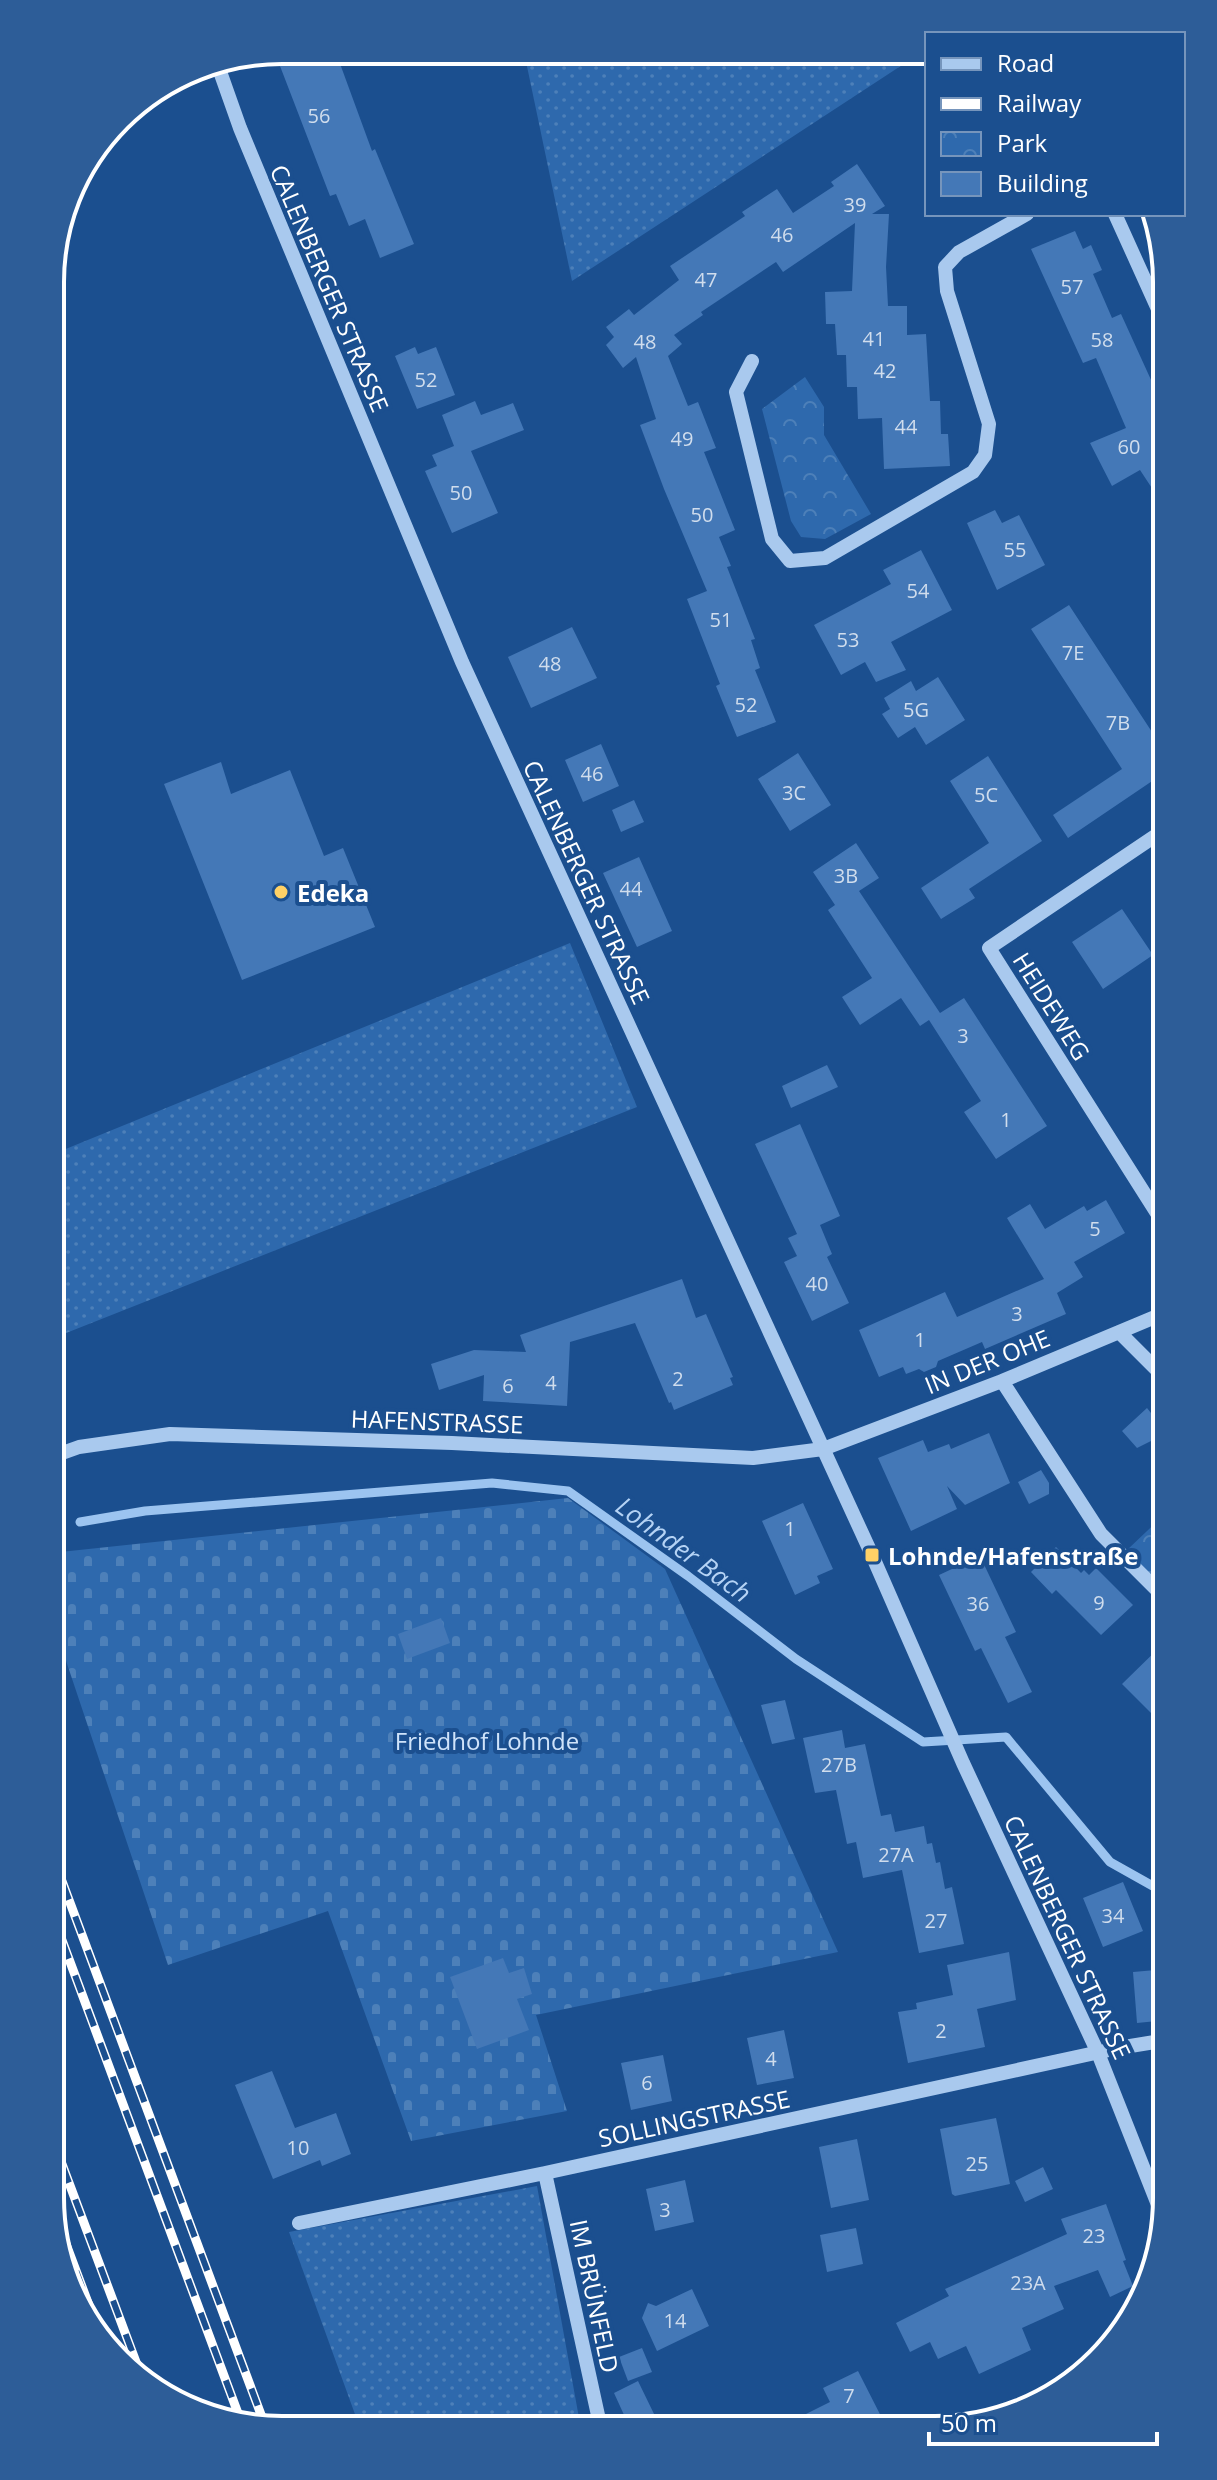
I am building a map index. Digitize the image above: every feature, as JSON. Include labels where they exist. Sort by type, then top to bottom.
[{"type":"street","name":"CALENBERGER STRASSE","points":[[220,73],[240,128],[462,662],[1098,2053],[1153,2192]]},
{"type":"street","points":[[752,361],[736,392],[772,539],[790,561],[825,558],[973,472],[985,455],[989,424],[947,291],[945,267],[959,252],[1023,216]]},
{"type":"street","points":[[1116,216],[1153,298]]},
{"type":"street","name":"HEIDEWEG","points":[[1153,837],[989,948],[1153,1207]]},
{"type":"street","name":"IN DER OHE","points":[[823,1449],[1002,1381],[1153,1318]]},
{"type":"street","points":[[1119,1332],[1153,1366]]},
{"type":"street","points":[[1002,1381],[1101,1534],[1153,1586]]},
{"type":"street","name":"HAFENSTRASSE","points":[[64,1452],[79,1447],[170,1434],[452,1443],[753,1458],[823,1449]]},
{"type":"street","name":"SOLLINGSTRASSE","points":[[299,2223],[1153,2042]]},
{"type":"street","name":"IM BRÜNFELD","points":[[545,2173],[598,2416]]},
{"type":"green space","points":[[527,64],[904,64],[572,281]]},
{"type":"green space","points":[[805,377],[824,407],[824,435],[871,514],[825,539],[801,537],[791,521],[762,409]]},
{"type":"green space","points":[[570,943],[637,1107],[64,1334],[64,1150]]},
{"type":"green space","name":"Friedhof Lohnde","points":[[568,1498],[665,1569],[838,1952],[536,2015],[567,2111],[411,2141],[328,1911],[168,1965],[64,1655],[64,1552]]},
{"type":"green space","points":[[1153,1525],[1153,1577],[1126,1551]]},
{"type":"green space","points":[[537,2186],[579,2416],[356,2416],[289,2232]]},
{"type":"building","points":[[340,64],[372,151],[375,149],[414,244],[380,258],[365,219],[349,226],[336,194],[330,196],[280,66]]},
{"type":"building","points":[[857,164],[885,206],[872,214],[889,214],[886,267],[888,306],[907,306],[907,335],[926,334],[930,401],[940,401],[941,434],[948,434],[950,466],[884,469],[882,418],[858,419],[857,387],[847,387],[846,355],[837,355],[835,324],[826,324],[825,292],[852,291],[855,223],[783,272],[776,262],[701,312],[703,315],[674,335],[682,344],[668,356],[688,406],[698,402],[716,448],[704,452],[735,530],[719,537],[731,566],[727,567],[755,639],[751,640],[760,668],[755,670],[776,722],[737,737],[687,599],[707,591],[640,425],[656,419],[636,357],[623,368],[606,345],[614,337],[606,327],[629,309],[634,315],[679,280],[670,266],[745,216],[742,212],[777,189],[793,213],[834,186],[831,182]]},
{"type":"building","points":[[1075,231],[1083,249],[1091,245],[1102,270],[1093,274],[1112,318],[1121,314],[1153,384],[1153,490],[1140,470],[1112,486],[1090,443],[1126,428],[1096,358],[1083,363],[1031,249]]},
{"type":"building","points":[[415,347],[418,354],[436,347],[455,395],[417,409],[395,356]]},
{"type":"building","points":[[475,401],[481,415],[513,403],[524,430],[471,451],[498,513],[452,533],[425,471],[437,466],[432,455],[454,446],[442,415]]},
{"type":"building","points":[[995,510],[1002,523],[1019,515],[1045,565],[997,590],[967,523]]},
{"type":"building","points":[[921,550],[952,610],[891,642],[906,670],[876,682],[865,662],[841,675],[814,625],[891,584],[883,570]]},
{"type":"building","points":[[1069,605],[1153,734],[1153,780],[1068,838],[1053,815],[1122,769],[1031,629]]},
{"type":"building","points":[[572,627],[597,678],[531,708],[508,657]]},
{"type":"building","points":[[938,677],[965,720],[926,745],[915,727],[898,738],[882,714],[890,709],[884,698],[911,681],[916,691]]},
{"type":"building","points":[[601,744],[619,786],[583,802],[565,760]]},
{"type":"building","points":[[798,753],[831,805],[790,831],[758,779]]},
{"type":"building","points":[[988,756],[1042,841],[969,889],[975,898],[941,919],[921,888],[989,843],[950,781]]},
{"type":"building","name":"Edeka","points":[[221,762],[231,794],[290,770],[324,856],[343,848],[375,927],[242,980],[164,784]]},
{"type":"building","points":[[634,800],[644,822],[621,832],[612,810]]},
{"type":"building","points":[[856,843],[879,878],[859,891],[940,1013],[964,998],[1047,1126],[996,1159],[964,1112],[981,1101],[929,1020],[920,1026],[901,998],[860,1025],[842,997],[872,978],[828,910],[835,905],[813,872]]},
{"type":"building","points":[[639,857],[672,931],[637,947],[603,873]]},
{"type":"building","points":[[1122,909],[1153,955],[1103,989],[1072,942]]},
{"type":"building","points":[[827,1065],[838,1087],[791,1108],[782,1086]]},
{"type":"building","points":[[800,1124],[840,1216],[820,1225],[832,1254],[827,1257],[849,1303],[812,1321],[784,1262],[797,1256],[788,1238],[797,1234],[755,1144]]},
{"type":"building","points":[[1106,1200],[1125,1233],[1074,1262],[1083,1277],[1057,1293],[1066,1314],[985,1349],[982,1342],[938,1361],[936,1367],[924,1372],[919,1369],[906,1374],[903,1367],[879,1377],[859,1330],[945,1292],[957,1317],[1044,1279],[1007,1218],[1030,1204],[1045,1229],[1084,1206],[1087,1211]]},
{"type":"building","points":[[682,1279],[696,1318],[706,1314],[733,1377],[730,1378],[733,1385],[674,1410],[635,1323],[570,1342],[567,1406],[483,1401],[484,1375],[439,1390],[431,1364],[474,1350],[526,1352],[520,1335]]},
{"type":"building","points":[[1147,1408],[1153,1416],[1153,1440],[1137,1448],[1122,1431]]},
{"type":"building","points":[[989,1433],[1010,1483],[965,1505],[947,1486],[957,1509],[911,1531],[878,1458],[923,1440],[928,1452],[949,1444],[951,1449]]},
{"type":"building","points":[[1041,1470],[1049,1483],[1049,1494],[1029,1504],[1018,1482]]},
{"type":"building","points":[[803,1503],[833,1569],[817,1576],[820,1583],[795,1595],[762,1521]]},
{"type":"building","points":[[1056,1547],[1081,1573],[1084,1570],[1089,1575],[1096,1568],[1133,1605],[1101,1635],[1056,1590],[1052,1594],[1031,1572]]},
{"type":"building","points":[[980,1556],[1016,1632],[1005,1637],[1032,1692],[1008,1703],[981,1648],[975,1651],[939,1575]]},
{"type":"building","points":[[441,1618],[450,1643],[407,1659],[398,1634]]},
{"type":"building","points":[[1153,1654],[1153,1715],[1122,1684]]},
{"type":"building","points":[[785,1700],[795,1739],[772,1744],[761,1705]]},
{"type":"building","points":[[842,1730],[845,1748],[865,1744],[881,1816],[891,1814],[895,1832],[924,1826],[927,1844],[932,1843],[936,1863],[940,1862],[945,1889],[952,1887],[964,1944],[919,1953],[902,1870],[863,1878],[856,1842],[847,1844],[836,1790],[815,1793],[803,1738]]},
{"type":"building","points":[[1123,1882],[1143,1931],[1103,1947],[1083,1898]]},
{"type":"building","points":[[1009,1952],[1016,2000],[977,2009],[985,2047],[908,2063],[898,2012],[917,2009],[916,2003],[953,1995],[947,1965]]},
{"type":"building","points":[[503,1958],[509,1973],[524,1968],[532,1994],[517,1999],[529,2030],[477,2049],[450,1977]]},
{"type":"building","points":[[1153,1970],[1153,2021],[1137,2023],[1133,1972]]},
{"type":"building","points":[[784,2030],[794,2078],[757,2085],[747,2038]]},
{"type":"building","points":[[663,2055],[672,2101],[631,2110],[621,2063]]},
{"type":"building","points":[[272,2071],[295,2128],[336,2113],[351,2154],[322,2166],[320,2160],[273,2179],[235,2085]]},
{"type":"building","points":[[996,2118],[1010,2184],[955,2196],[952,2194],[940,2129]]},
{"type":"building","points":[[857,2139],[869,2200],[831,2208],[819,2147]]},
{"type":"building","points":[[1043,2167],[1053,2189],[1025,2202],[1015,2181]]},
{"type":"building","points":[[685,2180],[694,2222],[655,2231],[646,2189]]},
{"type":"building","points":[[1106,2204],[1133,2286],[1110,2297],[1098,2270],[1054,2286],[1064,2309],[1022,2328],[1031,2350],[979,2374],[966,2346],[938,2359],[930,2342],[910,2352],[896,2323],[949,2296],[945,2289],[1067,2234],[1061,2219]]},
{"type":"building","points":[[856,2228],[863,2264],[827,2272],[820,2235]]},
{"type":"building","points":[[692,2289],[709,2326],[657,2351],[642,2318],[648,2303],[656,2306]]},
{"type":"building","points":[[642,2348],[652,2372],[628,2381],[619,2357]]},
{"type":"building","points":[[858,2371],[881,2416],[802,2416],[830,2402],[823,2388]]},
{"type":"building","points":[[638,2381],[655,2416],[625,2416],[614,2393]]},
{"type":"waterway","name":"Lohnder Bach","points":[[80,1522],[145,1511],[492,1483],[568,1491],[688,1576],[796,1659],[923,1742],[1006,1737],[1110,1862],[1153,1886]]},
{"type":"railway","points":[[64,1887],[261,2415]]},
{"type":"railway","points":[[64,1946],[237,2411]]},
{"type":"railway","points":[[64,2169],[135,2359]]},
{"type":"place","name":"Edeka","points":[[281,892]]},
{"type":"place","name":"Lohnde/Hafenstraße","points":[[872,1555]]}]
